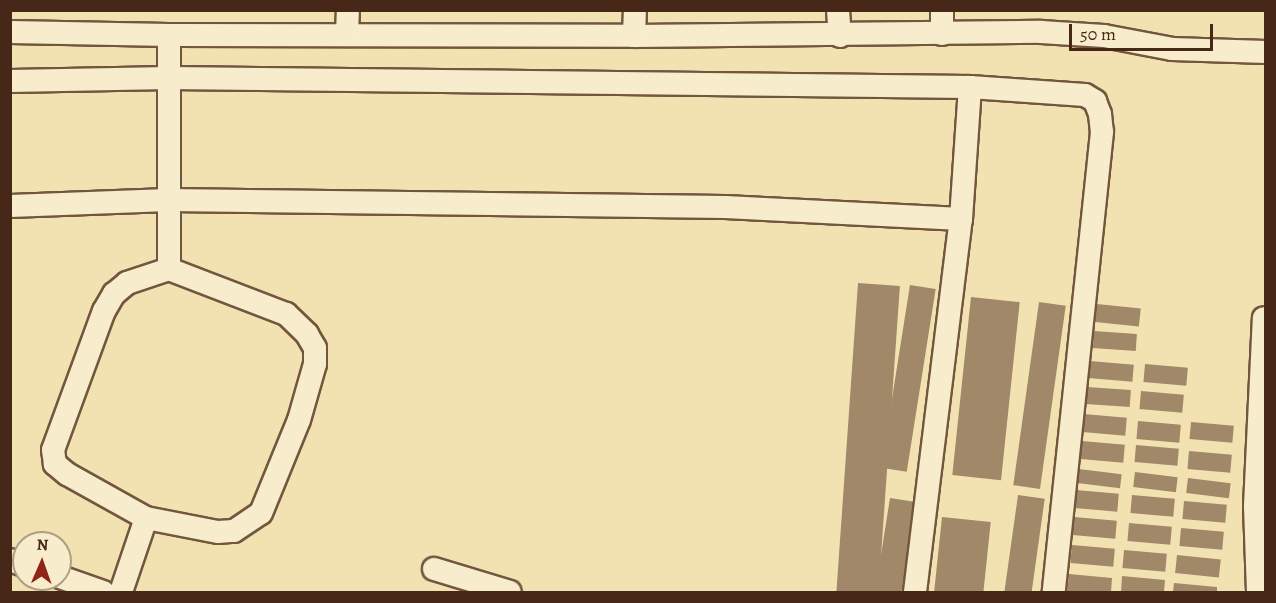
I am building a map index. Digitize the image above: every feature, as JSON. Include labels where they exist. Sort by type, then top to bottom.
[{"type":"street","points":[[346,34],[348,10]]},
{"type":"street","points":[[634,36],[635,10]]},
{"type":"street","points":[[838,10],[840,36]]},
{"type":"street","points":[[942,10],[942,34]]},
{"type":"street","points":[[10,32],[169,35],[634,36],[1070,33],[1136,41],[1172,49],[1266,51]]},
{"type":"street","points":[[169,35],[169,269]]},
{"type":"street","points":[[10,81],[168,78],[970,87],[1085,95],[1095,100],[1100,114],[1102,132],[1054,592]]},
{"type":"street","points":[[915,592],[961,219],[970,87]]},
{"type":"street","points":[[10,206],[168,200],[725,207],[961,219]]},
{"type":"street","points":[[169,269],[286,314],[307,334],[315,348],[315,364],[299,420],[261,513],[234,531],[208,530],[146,519],[67,474],[55,464],[53,450],[104,311],[114,294],[127,283],[169,269]]},
{"type":"street","points":[[1258,592],[1264,318]]},
{"type":"street","points":[[121,592],[146,519]]},
{"type":"street","points":[[434,569],[510,592]]},
{"type":"street","points":[[72,581],[103,592]]},
{"type":"building","points":[[858,283],[900,286],[878,592],[836,592]]},
{"type":"building","points":[[910,285],[936,289],[907,472],[881,468]]},
{"type":"building","points":[[971,297],[1020,302],[1001,480],[952,475]]},
{"type":"building","points":[[1039,302],[1066,306],[1040,489],[1013,485]]},
{"type":"building","points":[[1097,304],[1141,309],[1139,327],[1095,322]]},
{"type":"building","points":[[1094,331],[1137,334],[1136,351],[1093,348]]},
{"type":"building","points":[[1090,361],[1134,365],[1132,382],[1089,378]]},
{"type":"building","points":[[1145,364],[1188,368],[1186,386],[1143,382]]},
{"type":"building","points":[[1087,387],[1131,390],[1130,407],[1086,404]]},
{"type":"building","points":[[1141,391],[1184,395],[1182,413],[1139,409]]},
{"type":"building","points":[[1084,414],[1127,418],[1125,436],[1082,432]]},
{"type":"building","points":[[1138,421],[1181,425],[1179,443],[1136,439]]},
{"type":"building","points":[[1191,422],[1234,426],[1232,443],[1190,439]]},
{"type":"building","points":[[1082,441],[1125,445],[1123,463],[1080,459]]},
{"type":"building","points":[[1136,445],[1179,449],[1177,466],[1135,462]]},
{"type":"building","points":[[1189,451],[1232,455],[1230,473],[1187,469]]},
{"type":"building","points":[[1079,469],[1122,474],[1120,488],[1077,483]]},
{"type":"building","points":[[1135,472],[1178,477],[1176,492],[1133,487]]},
{"type":"building","points":[[1188,478],[1231,483],[1229,498],[1186,493]]},
{"type":"building","points":[[1076,490],[1119,494],[1117,512],[1074,508]]},
{"type":"building","points":[[1018,495],[1045,499],[1032,592],[1004,592]]},
{"type":"building","points":[[1132,495],[1175,499],[1173,517],[1130,513]]},
{"type":"building","points":[[890,498],[916,502],[901,592],[875,592]]},
{"type":"building","points":[[1184,501],[1227,505],[1225,523],[1182,519]]},
{"type":"building","points":[[942,517],[991,522],[983,592],[934,592]]},
{"type":"building","points":[[1074,517],[1117,521],[1115,539],[1072,535]]},
{"type":"building","points":[[1129,523],[1172,527],[1170,545],[1127,541]]},
{"type":"building","points":[[1181,528],[1224,532],[1222,550],[1179,546]]},
{"type":"building","points":[[1072,545],[1115,549],[1113,567],[1070,563]]},
{"type":"building","points":[[1124,550],[1167,554],[1165,572],[1122,568]]},
{"type":"building","points":[[1177,555],[1221,560],[1219,578],[1175,573]]},
{"type":"building","points":[[1069,574],[1112,578],[1111,592],[1067,591]]},
{"type":"building","points":[[1122,576],[1165,580],[1164,592],[1121,592]]},
{"type":"building","points":[[1174,583],[1217,587],[1217,592],[1173,592]]}]
